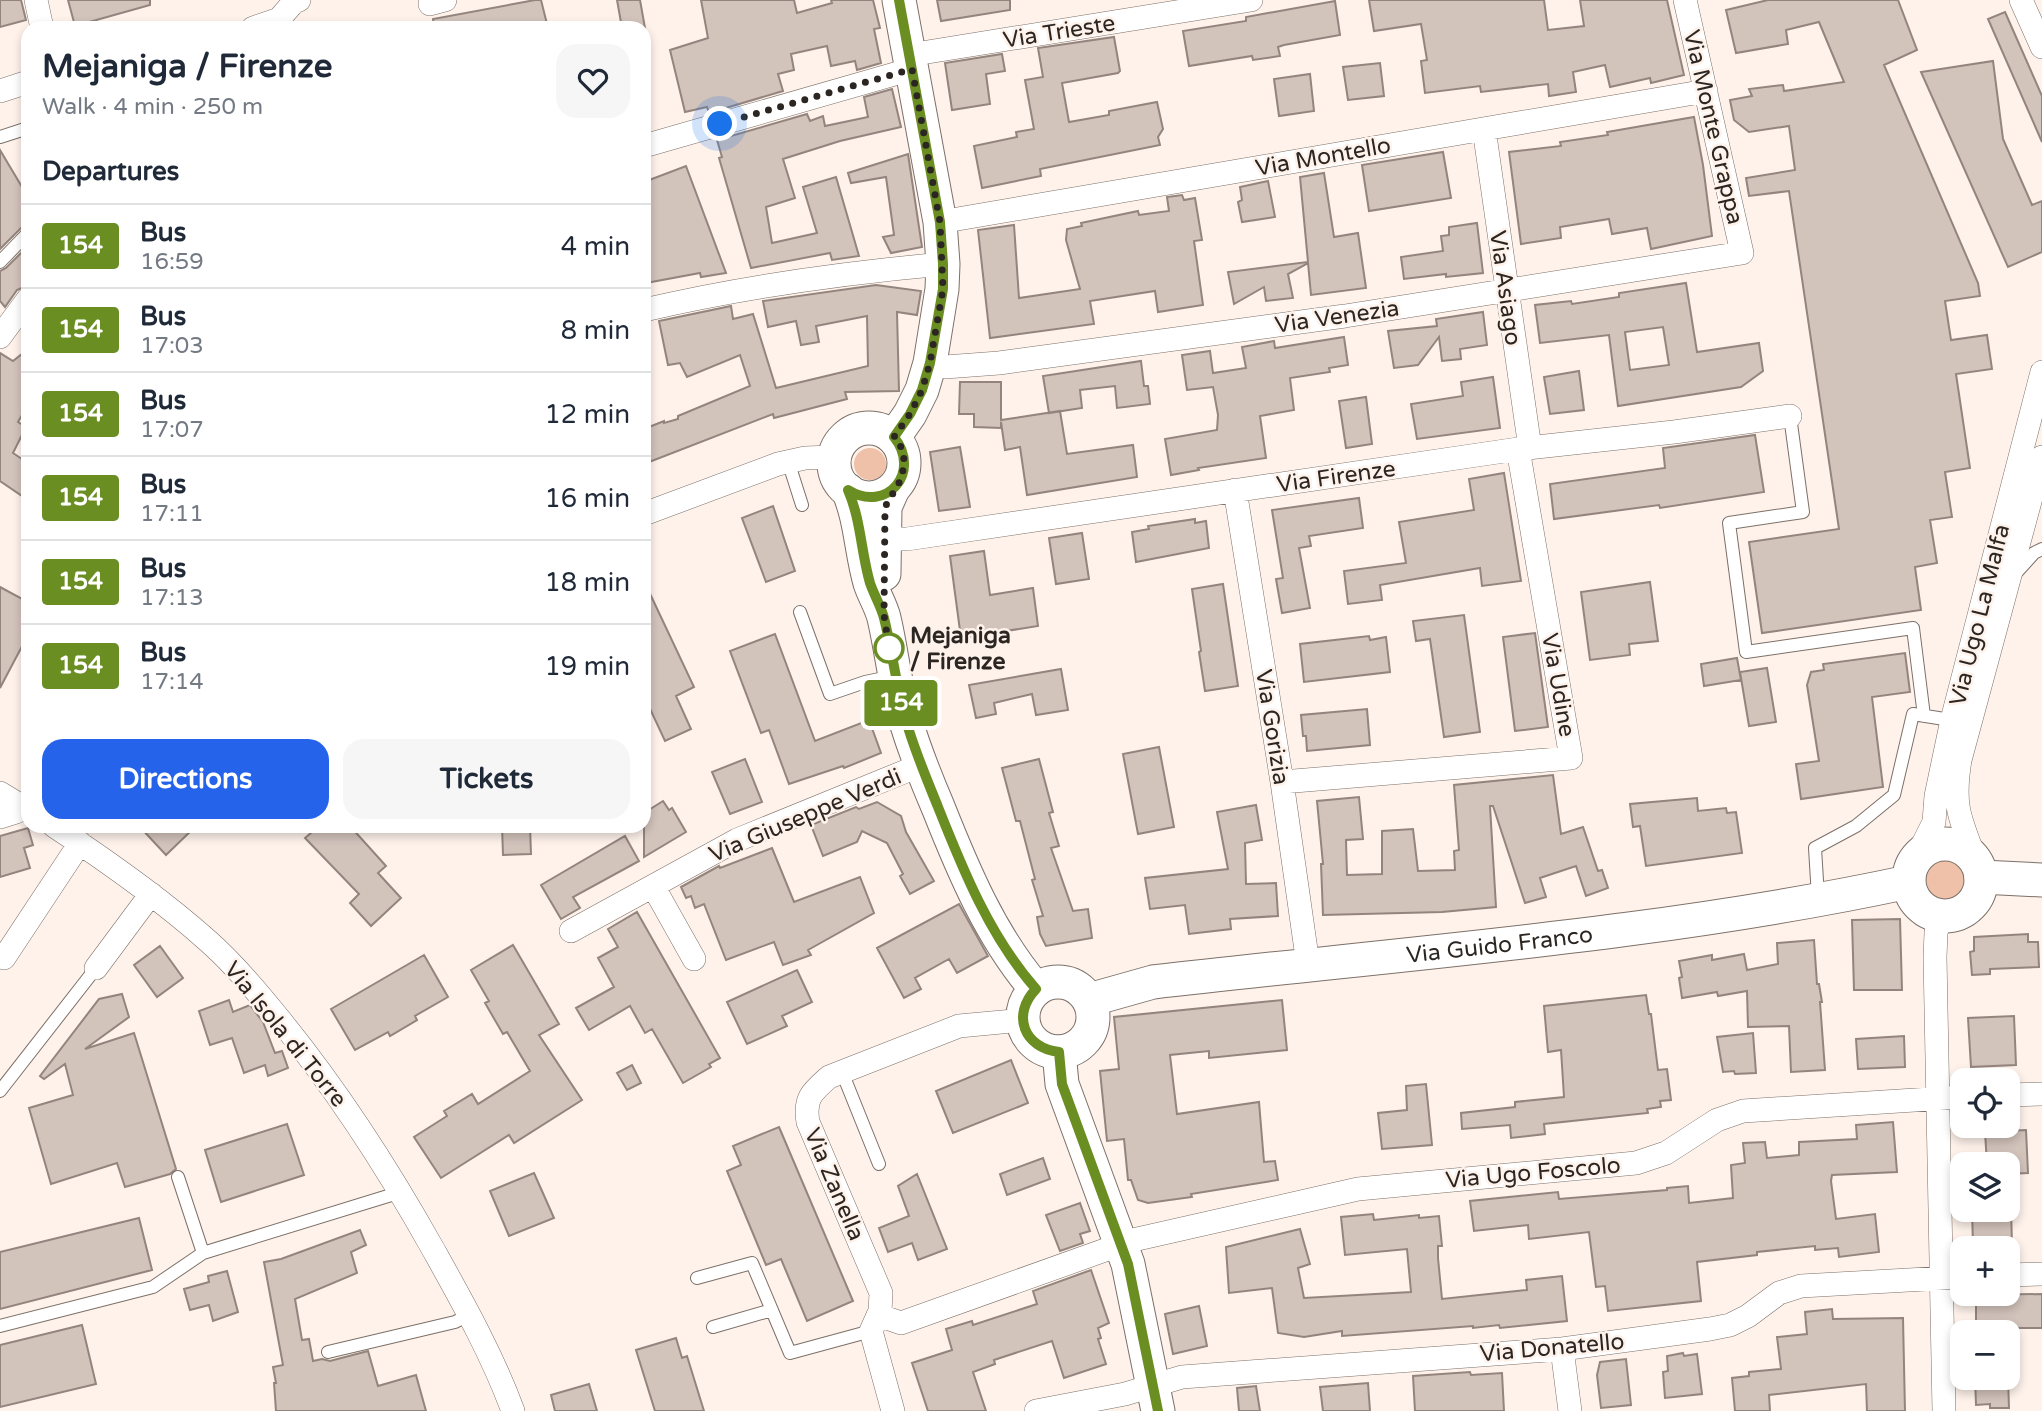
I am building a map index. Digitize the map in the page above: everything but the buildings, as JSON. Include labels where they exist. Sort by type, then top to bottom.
[{"type":"main road","points":[[894,437],[922,390],[930,363],[943,289],[940,222],[899,0]]},
{"type":"main road","points":[[884,615],[868,576],[856,508],[848,490],[836,476],[834,457],[837,447],[844,438],[863,428],[885,430],[894,437],[900,444],[905,463],[885,507],[883,539],[884,615],[894,676],[906,721],[956,853],[1006,951],[1036,989]]},
{"type":"main road","points":[[848,490],[866,498],[876,497],[894,489]]},
{"type":"main road","name":"Via Guido Franco","points":[[1089,1000],[1153,982],[1579,935],[1819,901],[1913,869],[1926,848],[1937,844],[1961,847],[1970,854],[1979,870]]},
{"type":"main road","points":[[1913,869],[1911,895],[1928,913],[1940,916],[1951,916],[1970,906],[1977,898],[1979,870],[2042,880]]},
{"type":"main road","points":[[1065,982],[1083,991],[1089,1000],[1093,1017],[1089,1034],[1076,1047],[1059,1052],[1049,1051],[1031,1040],[1023,1020],[1024,1006],[1036,989],[1044,984],[1065,982]]},
{"type":"main road","points":[[1059,1052],[1062,1084],[1122,1243],[1156,1398]]},
{"type":"street","points":[[36,0],[40,21]]},
{"type":"street","points":[[273,21],[299,0]]},
{"type":"street","name":"Via Trieste","points":[[651,144],[910,62],[1251,0]]},
{"type":"street","name":"Via Monte Grappa","points":[[1685,0],[1742,253]]},
{"type":"street","points":[[2021,0],[2042,47]]},
{"type":"street","points":[[0,91],[21,84]]},
{"type":"street","name":"Via Montello","points":[[940,222],[1706,91]]},
{"type":"street","name":"Via Asiago","points":[[1484,129],[1507,291],[1524,449]]},
{"type":"street","name":"Via Venezia","points":[[930,363],[945,367],[999,363],[1507,291],[1742,253]]},
{"type":"street","points":[[651,308],[691,299],[882,269],[943,264]]},
{"type":"street","points":[[0,337],[21,308]]},
{"type":"street","name":"Via Ugo La Malfa","points":[[1979,870],[1958,815],[1955,787],[1962,722],[2001,528],[2042,372]]},
{"type":"street","name":"Via Firenze","points":[[883,539],[907,539],[1524,449],[1790,416]]},
{"type":"street","name":"Via Udine","points":[[1282,782],[1572,758],[1524,449]]},
{"type":"street","points":[[651,511],[788,461],[834,457]]},
{"type":"street","name":"Via Ugo La Malfa","points":[[1913,869],[1934,822],[1936,796],[2010,579],[2034,518],[2042,457]]},
{"type":"street","name":"Via Gorizia","points":[[1234,490],[1282,782],[1308,964]]},
{"type":"street","points":[[2001,528],[2034,518]]},
{"type":"street","name":"Via Giuseppe Verdi","points":[[571,931],[737,840],[921,765]]},
{"type":"street","points":[[0,793],[21,806]]},
{"type":"street","points":[[0,817],[21,810]]},
{"type":"street","name":"Via Isola di Torre","points":[[65,833],[151,894],[208,941],[251,985],[335,1092],[401,1192],[469,1315],[513,1411]]},
{"type":"street","points":[[4,958],[80,843]]},
{"type":"street","points":[[653,886],[694,959]]},
{"type":"street","points":[[96,968],[151,894]]},
{"type":"street","points":[[1940,916],[1935,957],[1938,1098],[1950,1264]]},
{"type":"street","name":"Via Zanella","points":[[893,1411],[874,1323],[882,1302],[881,1293],[808,1122],[806,1105],[815,1090],[829,1077],[958,1026],[1023,1020]]},
{"type":"street","points":[[2020,1095],[2042,1094]]},
{"type":"street","name":"Via Ugo Foscolo","points":[[874,1323],[901,1323],[1122,1243],[1358,1189],[1636,1163],[1666,1153],[1717,1120],[1743,1111],[1950,1098]]},
{"type":"street","points":[[2020,1275],[2042,1274]]},
{"type":"street","name":"Via Donatello","points":[[1156,1398],[1196,1376],[1562,1349],[1730,1325],[1748,1316],[1779,1293],[1801,1286],[1950,1278]]},
{"type":"street","points":[[1944,1411],[1950,1297]]},
{"type":"street","points":[[1562,1349],[1570,1411]]},
{"type":"street","points":[[1036,1411],[1125,1394],[1156,1398]]},
{"type":"lane","points":[[0,138],[21,130]]},
{"type":"lane","points":[[0,262],[21,240]]},
{"type":"lane","points":[[1790,416],[1803,512],[1729,523],[1746,652],[1913,628],[1924,716]]},
{"type":"lane","points":[[788,461],[802,505]]},
{"type":"lane","points":[[2010,579],[2034,553],[2042,550]]},
{"type":"lane","points":[[800,612],[830,694],[865,681],[894,676]]},
{"type":"lane","points":[[1819,901],[1815,848],[1856,826],[1894,795],[1913,714],[1962,722]]},
{"type":"lane","points":[[0,1090],[96,968]]},
{"type":"lane","points":[[842,1072],[879,1164]]},
{"type":"lane","points":[[178,1177],[203,1253]]},
{"type":"lane","points":[[0,1326],[153,1287],[203,1253],[401,1192]]},
{"type":"lane","points":[[697,1278],[751,1263],[790,1353],[874,1323]]},
{"type":"lane","points":[[713,1326],[772,1310]]},
{"type":"lane","points":[[328,1352],[455,1322],[469,1315]]},
{"type":"shaded area","points":[[870,448],[881,453],[886,464],[881,475],[870,480],[859,475],[854,464],[859,453]]},
{"type":"shaded area","points":[[1944,856],[1960,863],[1967,879],[1960,895],[1944,902],[1928,895],[1921,879],[1928,863]]},
{"type":"bus line","name":"154","points":[[899,0],[940,222],[943,289],[930,363],[922,390],[894,437],[904,453],[905,463],[900,481],[894,489],[876,497],[856,496],[848,490],[856,508],[868,576],[884,615],[894,676],[921,765],[956,853],[990,922],[1006,951],[1036,989],[1024,1006],[1023,1020],[1026,1031],[1031,1040],[1039,1046],[1059,1052],[1062,1084],[1128,1264],[1158,1411]]},
{"type":"place","name":"Mejaniga / Firenze","points":[[889,648]]},
{"type":"route","points":[[720,124],[912,69],[940,222],[943,289],[930,363],[922,390],[894,437],[904,453],[905,463],[900,481],[885,507],[884,615],[890,655],[889,648]]}]
